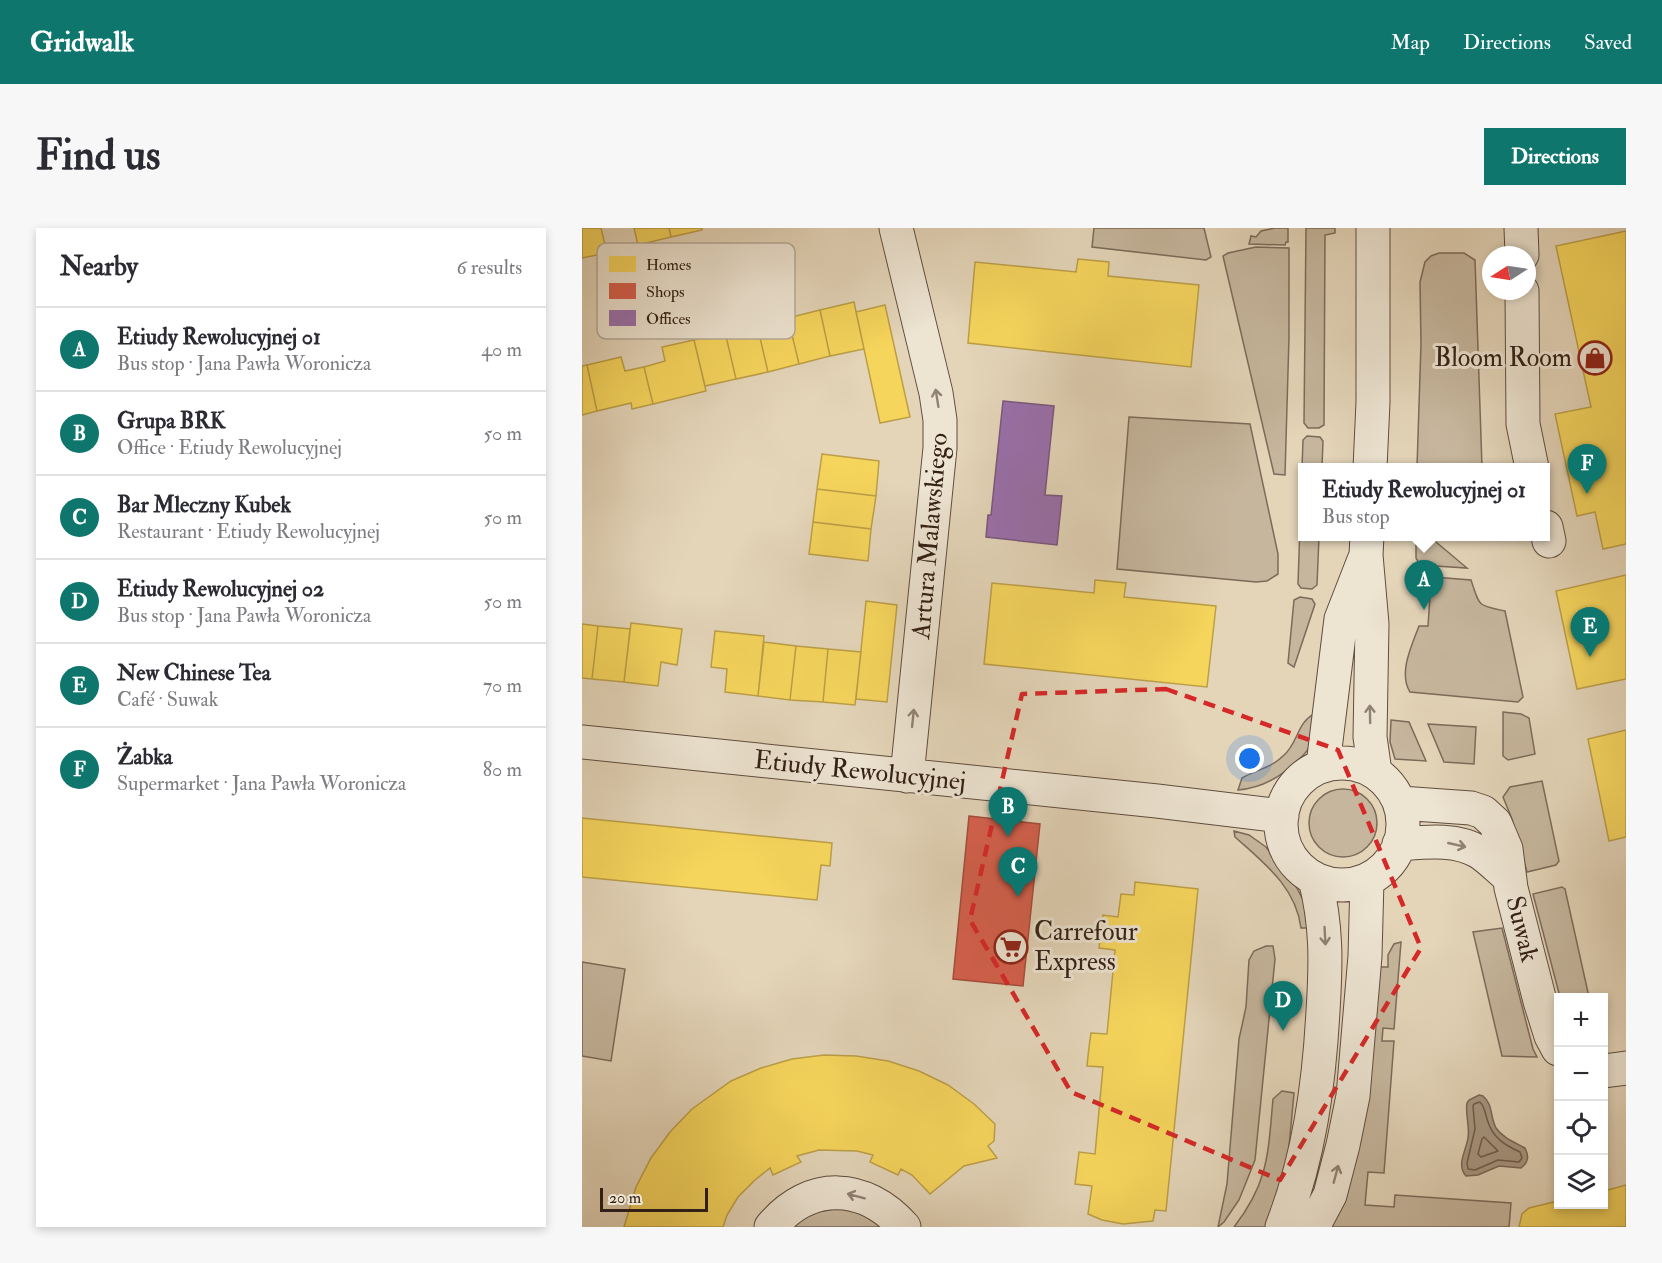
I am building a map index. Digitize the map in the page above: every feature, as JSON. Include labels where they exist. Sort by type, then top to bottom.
[{"type":"street","name":"Artura Malawskiego","points":[[896,228],[936,393],[940,420],[940,448],[907,776]]},
{"type":"street","points":[[1370,463],[1373,402],[1373,228]]},
{"type":"street","points":[[1521,228],[1522,246]]},
{"type":"street","points":[[1522,300],[1523,424],[1531,463]]},
{"type":"street","points":[[1323,765],[1341,620],[1366,546]]},
{"type":"street","points":[[1366,546],[1372,624],[1370,717],[1375,772]]},
{"type":"street","name":"Etiudy Rewolucyjnej","points":[[582,742],[1282,816]]},
{"type":"street","points":[[1341,762],[1359,765],[1375,772],[1390,786],[1400,803],[1403,823],[1394,857],[1382,870],[1354,884],[1341,885],[1316,879],[1298,865],[1285,846],[1281,831],[1286,799],[1295,785],[1308,773],[1323,765],[1341,762]]},
{"type":"street","name":"Suwak","points":[[1400,803],[1464,807],[1483,813],[1495,824],[1503,840],[1509,877],[1540,1001],[1557,1047]]},
{"type":"street","name":"Suwak","points":[[1399,844],[1432,842],[1467,847],[1480,853],[1509,877]]},
{"type":"street","points":[[1282,1227],[1293,1198],[1310,1134],[1320,1054],[1326,936],[1316,879]]},
{"type":"street","points":[[1313,1227],[1330,1195],[1353,1096],[1365,956],[1366,880]]},
{"type":"street","points":[[1608,1070],[1626,1068]]},
{"type":"street","points":[[771,1227],[788,1209],[806,1198],[839,1192],[860,1196],[878,1203],[904,1227]]},
{"type":"highlighted area","points":[[1166,689],[1338,750],[1421,948],[1280,1180],[1071,1092],[970,920],[1022,694]]},
{"type":"shaded area","points":[[1094,228],[1204,228],[1211,257],[1206,260],[1092,247]]},
{"type":"shaded area","points":[[1288,228],[1288,242],[1285,245],[1249,244],[1251,236],[1256,237],[1261,231]]},
{"type":"shaded area","points":[[1306,228],[1335,228],[1335,233],[1325,235],[1324,425],[1319,428],[1308,428],[1304,423]]},
{"type":"shaded area","points":[[1256,247],[1289,248],[1285,475],[1274,474],[1223,256]]},
{"type":"shaded area","points":[[1439,253],[1464,253],[1475,260],[1482,463],[1417,463],[1421,344],[1420,282],[1425,262],[1431,256]]},
{"type":"shaded area","points":[[1129,417],[1250,424],[1278,554],[1278,574],[1267,581],[1256,582],[1117,569]]},
{"type":"shaded area","points":[[1307,436],[1320,437],[1323,441],[1322,463],[1302,463],[1303,440]]},
{"type":"shaded area","points":[[1299,541],[1319,541],[1317,585],[1312,589],[1301,588],[1298,584]]},
{"type":"shaded area","points":[[1416,541],[1435,541],[1467,568],[1420,565],[1416,558]]},
{"type":"shaded area","points":[[1420,576],[1471,580],[1478,600],[1484,606],[1505,611],[1523,697],[1518,702],[1410,692],[1405,676],[1407,659],[1419,626],[1428,626],[1430,596],[1420,595],[1416,580]]},
{"type":"shaded area","points":[[1300,597],[1312,599],[1315,604],[1294,667],[1288,663],[1294,600]]},
{"type":"shaded area","points":[[1503,712],[1521,714],[1529,718],[1535,754],[1508,760],[1503,756]]},
{"type":"shaded area","points":[[1316,713],[1312,742],[1301,757],[1270,781],[1238,790],[1242,778],[1283,756],[1292,745],[1301,727],[1309,717]]},
{"type":"shaded area","points":[[1391,720],[1409,722],[1426,761],[1395,759],[1390,742]]},
{"type":"shaded area","points":[[1428,724],[1476,727],[1474,764],[1444,762]]},
{"type":"shaded area","points":[[1542,781],[1559,861],[1556,865],[1527,872],[1512,819],[1503,797],[1510,787]]},
{"type":"shaded area","points":[[1336,789],[1350,789],[1362,794],[1372,804],[1377,823],[1372,842],[1362,852],[1350,857],[1336,857],[1324,852],[1314,842],[1309,830],[1309,816],[1314,804],[1324,794]]},
{"type":"shaded area","points":[[1234,831],[1249,835],[1266,847],[1297,888],[1304,902],[1309,928],[1301,928],[1298,913],[1286,888],[1267,866],[1235,837]]},
{"type":"shaded area","points":[[1562,887],[1565,889],[1588,993],[1559,993],[1533,894]]},
{"type":"shaded area","points":[[1502,928],[1537,1057],[1502,1056],[1473,932]]},
{"type":"shaded area","points":[[1401,942],[1394,1029],[1383,1028],[1382,1041],[1394,1041],[1384,1173],[1368,1172],[1365,1205],[1394,1207],[1395,1195],[1511,1203],[1509,1227],[1327,1227],[1373,967],[1388,967],[1388,955],[1394,944]]},
{"type":"shaded area","points":[[1273,946],[1275,959],[1255,1160],[1239,1200],[1218,1227],[1227,1184],[1239,1039],[1246,1007],[1249,960],[1254,951]]},
{"type":"shaded area","points":[[582,962],[625,969],[611,1061],[582,1056]]},
{"type":"shaded area","points":[[1282,1091],[1294,1093],[1288,1157],[1267,1227],[1234,1227],[1246,1211],[1260,1181],[1268,1151],[1273,1099]]},
{"type":"shaded area","points":[[839,1208],[857,1211],[882,1227],[791,1227],[807,1214]]},
{"type":"water","points":[[1479,1095],[1486,1099],[1496,1128],[1509,1140],[1525,1148],[1527,1159],[1521,1168],[1499,1166],[1478,1175],[1466,1176],[1463,1172],[1462,1163],[1468,1134],[1467,1103]]},
{"type":"building: Homes","points":[[582,228],[601,228],[605,243],[597,243],[597,255],[582,258]]},
{"type":"building: Homes","points":[[634,228],[669,228],[671,237],[638,243]]},
{"type":"building: Homes","points":[[669,228],[702,228],[702,230],[671,237]]},
{"type":"building: Homes","points":[[1626,231],[1626,544],[1603,549],[1595,512],[1577,516],[1555,414],[1591,407],[1556,246]]},
{"type":"building: Homes","points":[[1078,259],[1109,262],[1108,276],[1199,285],[1191,367],[968,343],[975,262],[1076,272]]},
{"type":"building: Homes","points":[[854,302],[864,349],[830,356],[820,310]]},
{"type":"building: Homes","points":[[885,305],[910,417],[880,423],[856,312]]},
{"type":"building: Homes","points":[[820,310],[830,356],[799,364],[793,339],[795,339],[795,316]]},
{"type":"building: Homes","points":[[727,339],[760,339],[768,372],[736,379]]},
{"type":"building: Homes","points":[[727,339],[736,379],[705,386],[694,340]]},
{"type":"building: Homes","points":[[760,339],[793,339],[799,364],[768,372]]},
{"type":"building: Homes","points":[[694,340],[706,391],[653,404],[644,367],[665,361],[662,347]]},
{"type":"building: Homes","points":[[621,357],[625,371],[644,367],[653,404],[632,409],[631,403],[597,411],[587,365]]},
{"type":"building: Homes","points":[[587,365],[597,411],[582,415],[582,366]]},
{"type":"building: Homes","points":[[822,454],[879,461],[876,496],[817,489]]},
{"type":"building: Homes","points":[[817,489],[876,496],[871,529],[813,522]]},
{"type":"building: Homes","points":[[813,522],[871,529],[868,561],[809,554]]},
{"type":"building: Homes","points":[[1626,575],[1626,679],[1577,689],[1556,591]]},
{"type":"building: Homes","points":[[1095,580],[1126,583],[1124,597],[1216,606],[1207,687],[984,664],[992,583],[1094,593]]},
{"type":"building: Homes","points":[[866,601],[897,605],[887,702],[856,699]]},
{"type":"building: Homes","points":[[631,623],[682,629],[677,665],[661,662],[658,686],[624,682]]},
{"type":"building: Homes","points":[[582,624],[598,626],[592,679],[582,678]]},
{"type":"building: Homes","points":[[598,626],[630,629],[624,682],[592,679]]},
{"type":"building: Homes","points":[[715,631],[764,636],[758,696],[725,692],[727,669],[711,667]]},
{"type":"building: Homes","points":[[764,642],[796,646],[790,700],[758,696]]},
{"type":"building: Homes","points":[[796,646],[828,649],[823,702],[790,700]]},
{"type":"building: Homes","points":[[828,649],[861,652],[855,705],[823,702]]},
{"type":"building: Homes","points":[[1626,730],[1626,837],[1609,841],[1588,739]]},
{"type":"building: Homes","points":[[582,818],[832,843],[830,866],[821,865],[817,900],[582,877]]},
{"type":"building: Homes","points":[[1135,882],[1198,889],[1166,1211],[1155,1210],[1153,1221],[1123,1224],[1102,1220],[1088,1214],[1092,1186],[1075,1184],[1079,1152],[1095,1154],[1103,1067],[1087,1066],[1091,1033],[1107,1034],[1115,950],[1099,948],[1103,915],[1118,917],[1121,894],[1134,895]]},
{"type":"building: Homes","points":[[824,1055],[856,1056],[888,1061],[919,1071],[948,1085],[974,1104],[995,1124],[994,1141],[988,1146],[997,1158],[964,1166],[930,1194],[912,1175],[901,1169],[898,1175],[870,1162],[873,1155],[857,1151],[819,1150],[797,1156],[801,1162],[773,1175],[770,1168],[755,1180],[738,1197],[723,1227],[624,1227],[636,1187],[651,1158],[670,1132],[692,1109],[731,1081],[761,1068],[792,1059]]},
{"type":"building: Homes","points":[[1626,1185],[1626,1227],[1519,1227],[1522,1214],[1529,1208],[1554,1202],[1554,1209],[1608,1209],[1608,1190]]},
{"type":"building: Shops","points":[[969,816],[1040,824],[1023,986],[953,979]]},
{"type":"building: Offices","points":[[1003,401],[1054,406],[1045,495],[1062,496],[1057,545],[986,537],[988,515],[991,515]]},
{"type":"place","name":"Bloom Room","points":[[1595,358]]},
{"type":"place","name":"Żabka","points":[[1587,494]]},
{"type":"place","name":"Etiudy Rewolucyjnej 01","points":[[1424,610]]},
{"type":"place","name":"New Chinese Tea","points":[[1590,657]]},
{"type":"place","name":"Grupa BRK","points":[[1008,837]]},
{"type":"place","name":"Bar Mleczny Kubek","points":[[1018,897]]},
{"type":"place","name":"Carrefour Express","points":[[1011,947]]},
{"type":"place","name":"Etiudy Rewolucyjnej 02","points":[[1283,1031]]}]
